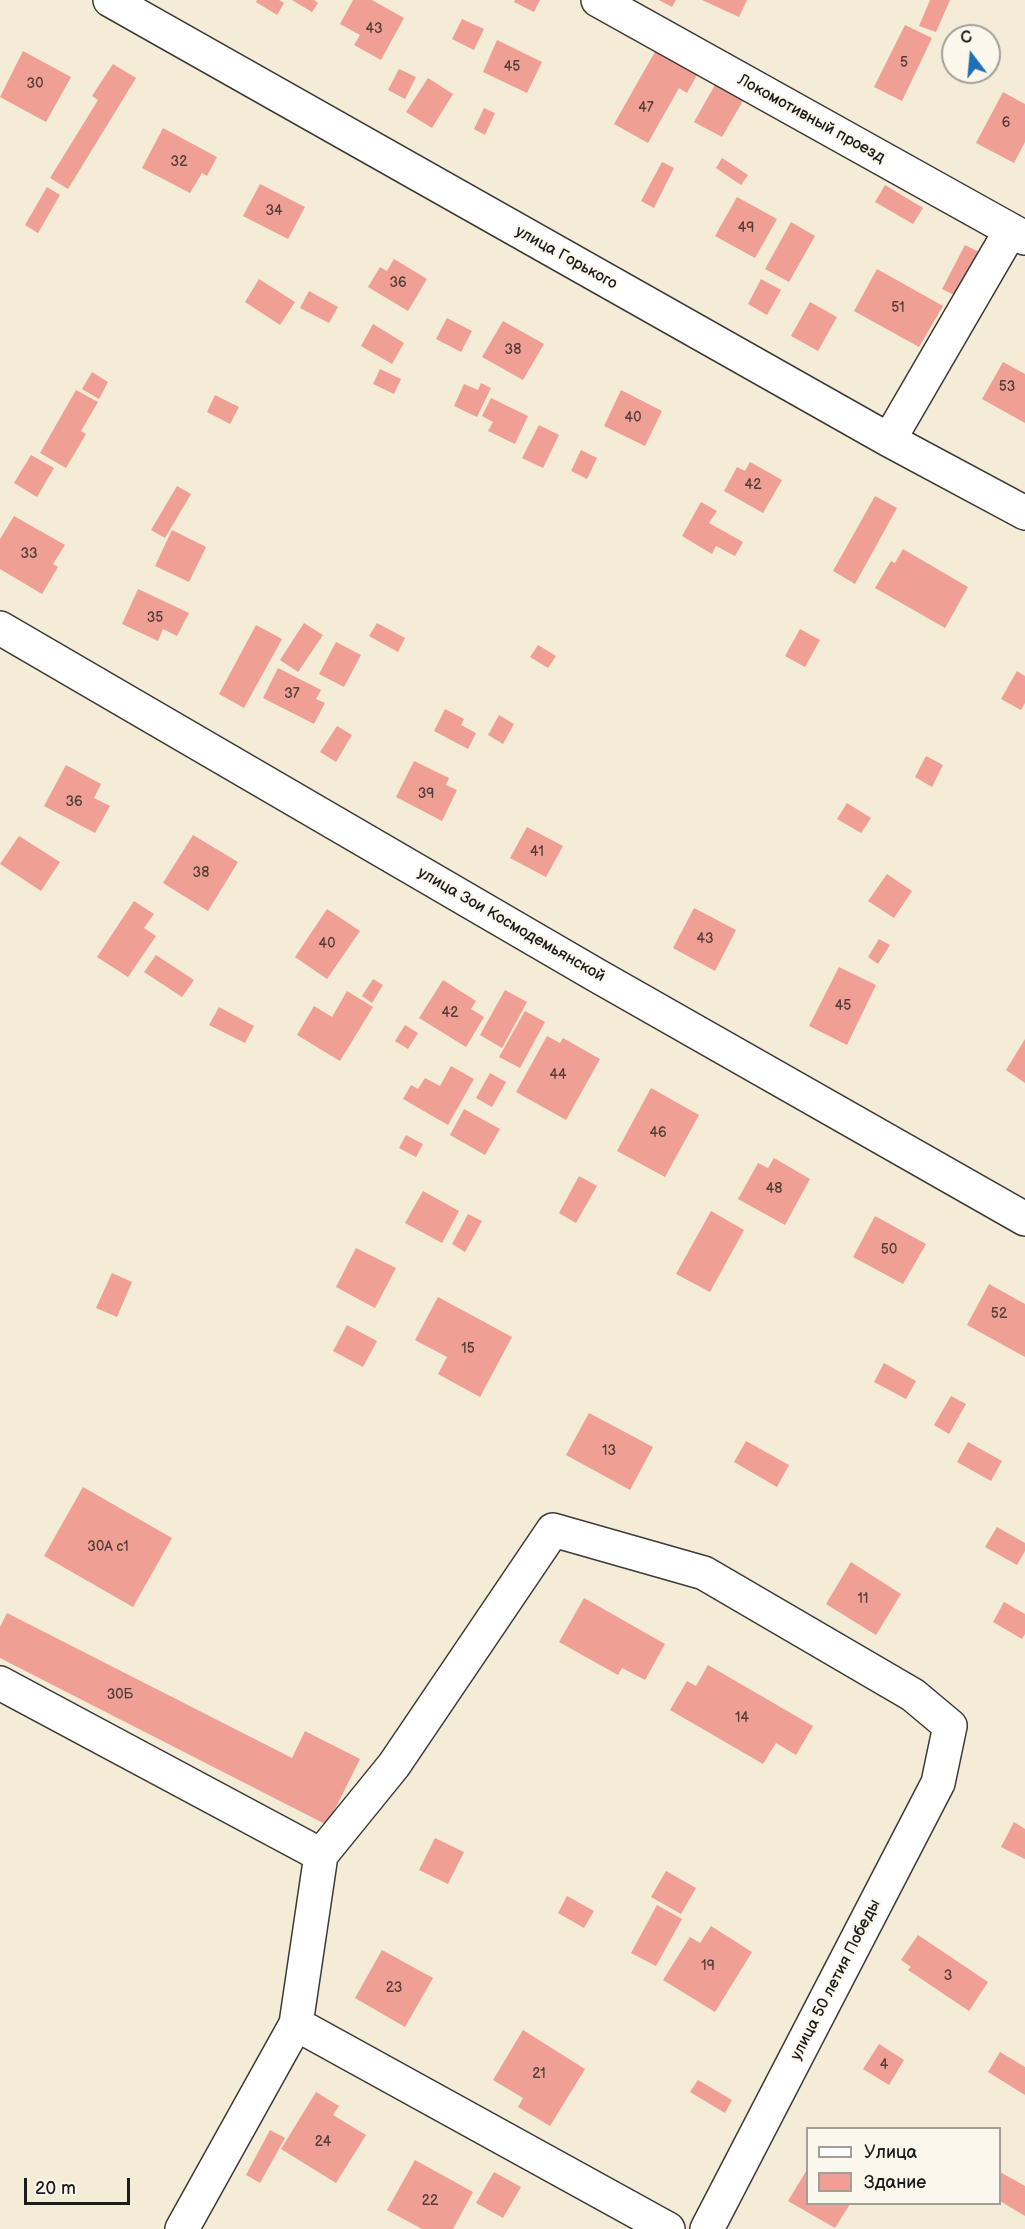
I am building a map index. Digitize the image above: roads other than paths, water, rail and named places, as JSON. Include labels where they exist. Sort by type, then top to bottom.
[{"type":"street","name":"улица Горького","points":[[110,0],[889,440],[1025,513]]},
{"type":"street","name":"Локомотивный проезд","points":[[598,0],[1018,234]]},
{"type":"street","points":[[889,440],[1018,234]]},
{"type":"street","name":"улица Зои Космодемьянской","points":[[0,628],[596,975],[1025,1219]]},
{"type":"street","name":"улица 50 летия Победы","points":[[321,1855],[394,1765],[553,1530],[704,1573],[913,1695],[950,1726],[938,1783],[707,2229]]},
{"type":"street","points":[[0,1683],[321,1855],[296,2024],[182,2229]]},
{"type":"street","points":[[296,2024],[668,2229]]}]
